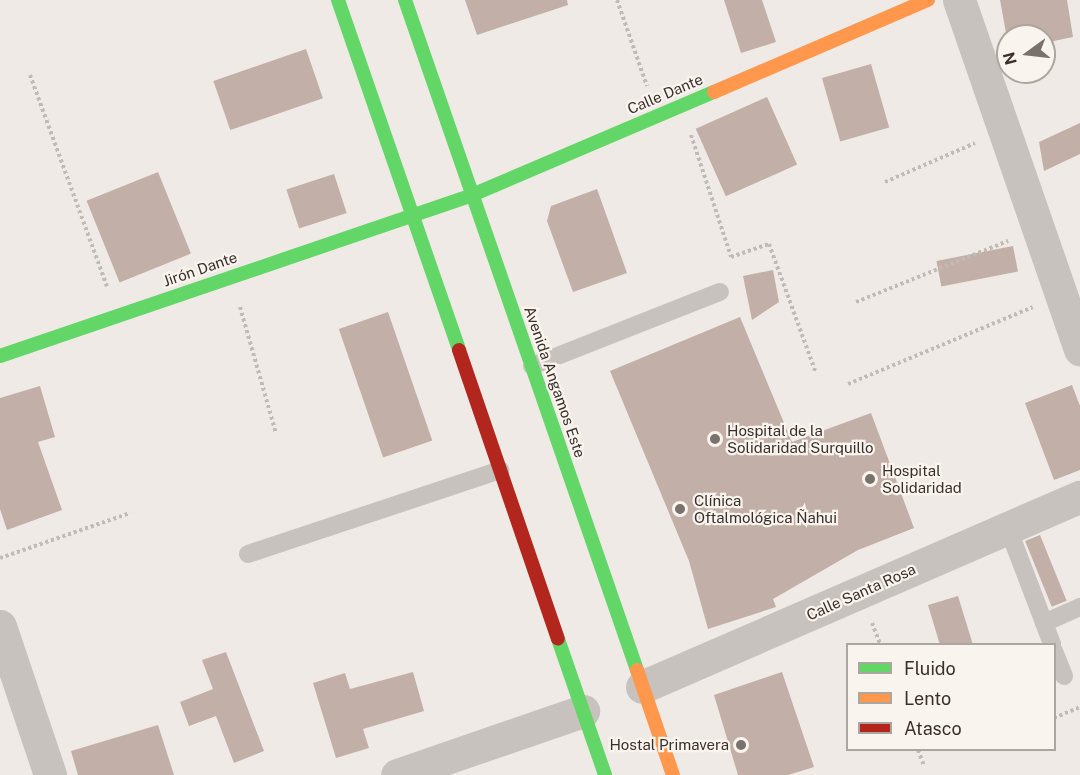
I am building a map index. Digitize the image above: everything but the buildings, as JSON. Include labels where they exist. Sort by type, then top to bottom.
[{"type":"main road","points":[[338,0],[605,775]]},
{"type":"main road","name":"Avenida Angamos Este","points":[[405,0],[673,775]]},
{"type":"main road","name":"Calle Dante","points":[[412,215],[472,195],[928,0]]},
{"type":"main road","name":"Jirón Dante","points":[[0,356],[231,275],[412,215]]},
{"type":"street","points":[[959,0],[1080,350]]},
{"type":"street","name":"Calle Santa Rosa","points":[[642,687],[1080,497]]},
{"type":"street","points":[[0,626],[50,775]]},
{"type":"street","points":[[397,775],[583,711]]},
{"type":"lane","points":[[532,366],[720,291]]},
{"type":"lane","points":[[248,554],[500,470]]},
{"type":"lane","points":[[1008,528],[1051,643]]},
{"type":"lane","points":[[1044,623],[1080,607]]},
{"type":"lane","points":[[1056,656],[1064,676]]},
{"type":"path","points":[[617,0],[657,115]]},
{"type":"path","points":[[30,75],[117,315]]},
{"type":"path","points":[[681,105],[731,256],[769,244],[816,373]]},
{"type":"path","points":[[885,182],[1004,130]]},
{"type":"path","points":[[856,302],[1038,229]]},
{"type":"path","points":[[231,275],[276,433]]},
{"type":"path","points":[[848,384],[1061,295]]},
{"type":"path","points":[[0,558],[130,513]]},
{"type":"path","points":[[1056,717],[1080,706]]},
{"type":"path","points":[[918,751],[924,766]]},
{"type":"traffic: fast","points":[[338,0],[459,350]]},
{"type":"traffic: fast","points":[[405,0],[637,670]]},
{"type":"traffic: fast","points":[[0,356],[472,195],[714,92]]},
{"type":"traffic: fast","points":[[558,639],[605,775]]},
{"type":"traffic: slow","points":[[714,92],[928,0]]},
{"type":"traffic: slow","points":[[637,670],[673,775]]},
{"type":"traffic: jam","points":[[459,350],[558,639]]},
{"type":"place","name":"Hospital de la Solidaridad Surquillo","points":[[715,439]]},
{"type":"place","name":"Hospital Solidaridad","points":[[870,479]]},
{"type":"place","name":"Clínica Oftalmológica Ñahui","points":[[680,509]]},
{"type":"place","name":"Hostal Primavera","points":[[741,745]]}]
